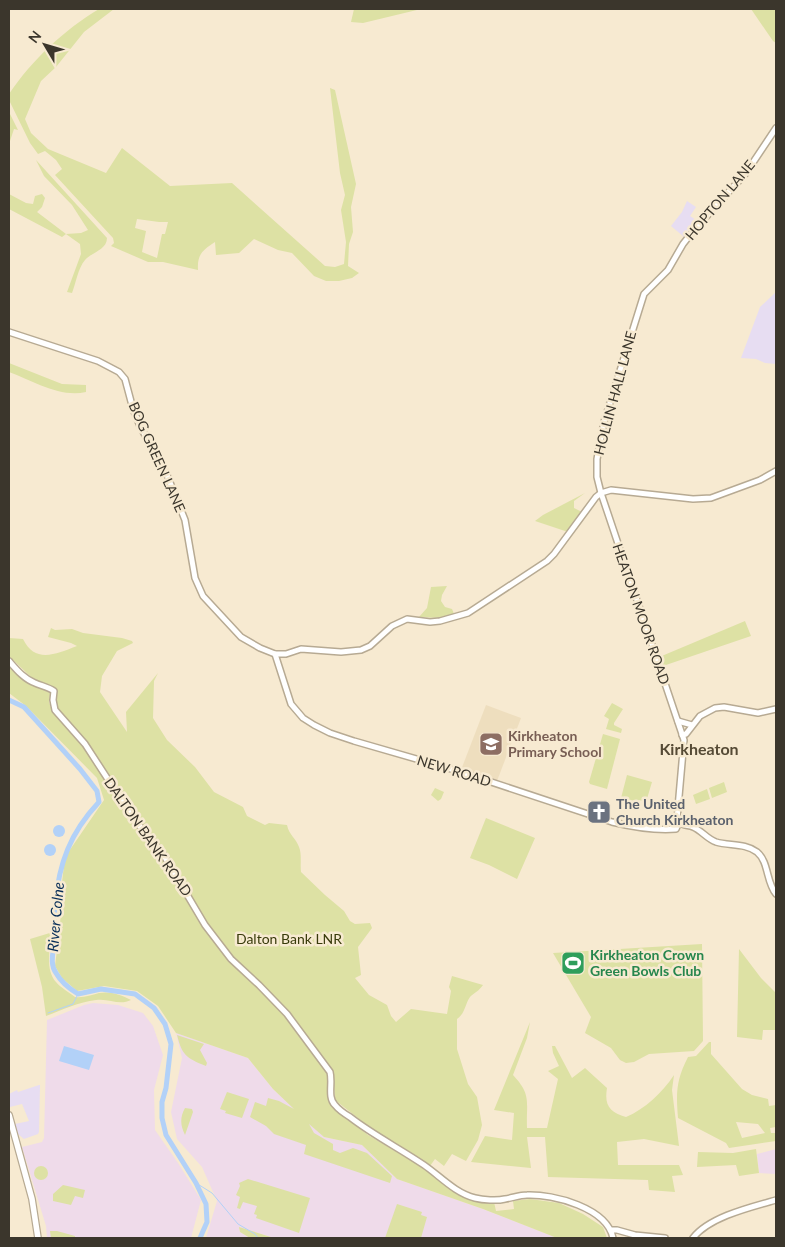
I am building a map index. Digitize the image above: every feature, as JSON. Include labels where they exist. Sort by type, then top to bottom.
[{"type":"main road","points":[[9,1115],[32,1199],[38,1238]]},
{"type":"street","name":"HOPTON LANE","points":[[644,294],[668,270],[683,244],[699,224],[746,173],[776,128]]},
{"type":"street","name":"HOLLIN HALL LANE","points":[[600,493],[597,477],[597,459],[604,422],[644,294]]},
{"type":"street","name":"BOG GREEN LANE","points":[[9,332],[98,361],[119,372],[125,379],[140,426],[167,475],[184,520],[195,578],[203,596],[241,637],[274,654]]},
{"type":"street","points":[[274,654],[286,654],[302,649],[341,652],[361,650],[370,646],[392,626],[408,619],[430,622],[458,617],[468,613],[547,562],[600,493],[612,490],[693,499],[711,498],[760,480],[776,471]]},
{"type":"street","name":"HEATON MOOR ROAD","points":[[600,493],[682,735],[684,748],[679,822]]},
{"type":"street","name":"NEW ROAD","points":[[274,654],[291,704],[304,718],[330,733],[458,771],[594,817],[637,828],[676,829],[679,822]]},
{"type":"street","name":"DALTON BANK ROAD","points":[[9,661],[33,683],[48,687],[54,691],[55,710],[84,744],[133,818],[163,854],[206,925],[231,959],[287,1014],[330,1072],[332,1079],[331,1098],[334,1105],[368,1131],[424,1164],[450,1184],[475,1198],[503,1200],[526,1194],[551,1196],[579,1205],[596,1215],[612,1230]]},
{"type":"street","points":[[682,735],[686,734],[700,716],[715,708],[724,707],[758,713],[776,709]]},
{"type":"street","points":[[678,721],[692,725]]},
{"type":"street","points":[[679,822],[681,825],[694,827],[714,841],[749,847],[758,853],[764,862],[771,886],[776,894]]},
{"type":"street","points":[[693,1238],[698,1231],[711,1223],[776,1200]]},
{"type":"street","points":[[613,1238],[612,1230],[635,1235],[665,1238]]},
{"type":"shaded area","points":[[687,201],[696,207],[690,216],[699,222],[684,241],[683,236],[671,226],[682,212]]},
{"type":"shaded area","points":[[776,292],[776,364],[765,363],[756,359],[741,358],[760,307]]},
{"type":"shaded area","name":"Kirkheaton Primary School","points":[[486,705],[521,718],[497,781],[461,770]]},
{"type":"shaded area","points":[[93,1003],[118,1005],[143,1013],[153,1026],[163,1055],[154,1090],[155,1130],[201,1200],[191,1238],[47,1238],[46,1226],[22,1147],[42,1142],[44,1138],[47,1020]]},
{"type":"shaded area","points":[[176,1033],[248,1058],[273,1089],[324,1137],[362,1145],[397,1179],[483,1209],[557,1238],[274,1238],[239,1227],[240,1232],[250,1238],[206,1238],[217,1201],[202,1167],[177,1139],[171,1112],[182,1058]]},
{"type":"shaded area","points":[[40,1085],[39,1132],[24,1139],[18,1134],[15,1124],[29,1121],[22,1104],[10,1107],[9,1094],[17,1090],[20,1097],[18,1092]]},
{"type":"shaded area","points":[[776,1149],[776,1174],[759,1173],[757,1154]]},
{"type":"green space","points":[[99,9],[114,9],[84,32],[56,67],[41,81],[25,119],[31,133],[48,149],[106,173],[122,148],[170,186],[232,183],[325,266],[335,267],[344,264],[346,242],[341,210],[345,195],[340,173],[330,88],[335,90],[356,184],[351,207],[353,232],[349,244],[348,266],[359,273],[352,278],[326,281],[314,276],[292,253],[278,250],[254,239],[239,253],[216,255],[215,242],[200,256],[198,270],[163,262],[148,262],[111,246],[114,243],[113,238],[55,175],[62,169],[56,160],[45,151],[38,154],[30,143],[9,100],[9,94],[38,58],[61,36]],"holes":[[[137,219],[168,222],[165,234],[162,234],[157,258],[142,252],[146,231],[135,228]]]},
{"type":"green space","points":[[354,9],[421,9],[363,23],[351,22]]},
{"type":"green space","points":[[751,9],[776,9],[776,43],[773,41]]},
{"type":"green space","points":[[9,112],[18,130],[14,129],[9,144]]},
{"type":"green space","points":[[36,160],[107,238],[105,245],[83,263],[72,293],[67,292],[81,254],[80,244],[66,234],[81,233],[88,230],[72,205],[44,176]]},
{"type":"green space","points":[[9,194],[26,203],[33,204],[35,196],[42,194],[45,198],[42,207],[37,212],[66,234],[62,237],[9,209]]},
{"type":"green space","points":[[9,363],[62,384],[86,385],[86,392],[66,393],[47,388],[9,372]]},
{"type":"green space","points":[[585,493],[574,501],[574,508],[582,512],[568,532],[535,521],[543,515]]},
{"type":"green space","points":[[447,586],[441,601],[445,607],[452,609],[455,616],[440,618],[419,617],[427,608],[431,587]]},
{"type":"green space","points":[[745,621],[751,636],[660,667],[657,658]]},
{"type":"green space","name":"Dalton Bank LNR","points":[[51,628],[55,630],[72,629],[83,633],[132,641],[133,643],[117,651],[102,676],[100,692],[127,732],[126,712],[158,673],[154,681],[153,718],[167,740],[195,767],[214,792],[243,807],[247,816],[265,825],[269,823],[287,825],[300,850],[301,872],[344,911],[350,921],[355,924],[370,923],[372,928],[358,947],[361,975],[355,978],[369,995],[387,1005],[391,1016],[396,1022],[411,1009],[447,1014],[451,991],[449,987],[452,976],[483,985],[470,997],[462,1014],[457,1019],[457,1049],[468,1084],[477,1097],[482,1125],[478,1140],[466,1161],[452,1154],[444,1166],[435,1159],[430,1166],[368,1126],[335,1100],[333,1072],[285,1008],[232,957],[207,926],[196,904],[191,905],[204,927],[229,961],[286,1015],[297,1033],[327,1072],[328,1100],[334,1108],[368,1135],[474,1201],[494,1202],[496,1211],[514,1209],[513,1201],[530,1199],[559,1203],[583,1214],[603,1227],[607,1238],[557,1238],[483,1209],[397,1179],[362,1145],[324,1137],[309,1124],[314,1133],[333,1144],[333,1150],[340,1153],[353,1148],[367,1153],[392,1176],[390,1183],[304,1154],[306,1145],[274,1134],[266,1126],[250,1117],[255,1102],[266,1106],[268,1098],[279,1101],[294,1109],[273,1089],[248,1058],[176,1033],[158,1006],[137,991],[104,986],[77,991],[62,978],[55,966],[59,933],[51,935],[49,960],[50,971],[58,984],[75,997],[112,993],[131,1000],[127,1002],[90,1001],[46,1016],[42,987],[30,939],[63,929],[60,926],[65,857],[104,800],[97,778],[26,706],[9,693],[9,665],[20,677],[50,693],[49,702],[53,713],[84,748],[101,774],[105,771],[57,709],[57,691],[34,680],[9,656],[9,638],[23,639],[34,652],[47,655],[77,646],[48,637]]},
{"type":"green space","points":[[612,703],[623,709],[614,723],[614,725],[622,729],[621,733],[606,729],[609,719],[604,716]]},
{"type":"green space","points":[[603,734],[620,739],[607,789],[590,784],[589,782]]},
{"type":"green space","points":[[627,775],[652,782],[646,802],[621,798]]},
{"type":"green space","points":[[724,782],[727,792],[712,798],[709,788]]},
{"type":"green space","points":[[435,788],[444,792],[438,801],[431,795]]},
{"type":"green space","points":[[707,789],[710,799],[696,804],[693,795]]},
{"type":"green space","points":[[486,818],[535,838],[517,879],[470,858]]},
{"type":"green space","points":[[702,944],[703,1041],[694,1051],[649,1054],[634,1062],[626,1063],[620,1060],[611,1048],[585,1033],[591,1017],[553,953]]},
{"type":"green space","points":[[739,949],[761,978],[776,993],[776,1030],[763,1030],[762,1040],[737,1037]]},
{"type":"green space","points":[[530,1022],[527,1038],[513,1075],[526,1094],[527,1128],[547,1128],[558,1079],[548,1071],[559,1066],[552,1046],[555,1046],[572,1078],[585,1068],[607,1088],[606,1099],[609,1107],[616,1113],[626,1117],[640,1110],[653,1100],[674,1075],[672,1090],[679,1146],[644,1139],[617,1142],[618,1165],[679,1165],[683,1175],[672,1176],[675,1192],[649,1190],[648,1180],[548,1177],[545,1137],[527,1137],[531,1168],[471,1162],[485,1136],[512,1140],[514,1113],[494,1110]]},
{"type":"green space","points":[[177,1035],[204,1044],[200,1050],[207,1063],[206,1066],[186,1055]]},
{"type":"green space","points":[[711,1042],[711,1054],[742,1089],[752,1095],[768,1099],[769,1106],[776,1105],[776,1127],[770,1128],[771,1133],[776,1133],[776,1141],[729,1148],[726,1143],[678,1118],[677,1094],[681,1073],[688,1057],[696,1056]],"holes":[[[736,1122],[758,1124],[765,1133],[742,1138]]]},
{"type":"green space","points":[[227,1092],[249,1099],[242,1118],[225,1113],[226,1111],[220,1109]]},
{"type":"green space","points":[[185,1108],[192,1109],[193,1112],[185,1135],[181,1121]]},
{"type":"green space","points":[[756,1149],[759,1173],[739,1176],[736,1165],[697,1167],[698,1152],[733,1153]]},
{"type":"green space","points":[[41,1166],[46,1168],[48,1173],[46,1178],[41,1180],[36,1178],[34,1173],[36,1168]]},
{"type":"green space","points":[[248,1179],[310,1198],[299,1233],[256,1218],[257,1215],[254,1214],[257,1206],[243,1202],[240,1209],[237,1208],[240,1197],[236,1195],[240,1186],[239,1183]]},
{"type":"green space","points":[[63,1185],[85,1190],[83,1198],[75,1196],[71,1205],[53,1201],[53,1194]]},
{"type":"green space","points":[[397,1204],[422,1212],[421,1215],[427,1217],[421,1238],[385,1238]]},
{"type":"green space","points":[[239,1227],[274,1238],[250,1238],[240,1232]]},
{"type":"green space","points":[[50,1231],[75,1236],[75,1238],[51,1238]]},
{"type":"water","points":[[57,825],[61,825],[65,831],[61,837],[57,837],[53,833],[53,829]]},
{"type":"water","points":[[48,844],[52,844],[56,850],[52,856],[48,856],[44,852],[44,848]]},
{"type":"water","points":[[64,1046],[94,1055],[89,1070],[59,1061]]},
{"type":"waterway","name":"River Colne","points":[[9,700],[24,707],[80,769],[97,791],[99,802],[80,825],[73,837],[59,876],[55,905],[53,965],[60,979],[78,994],[101,989],[135,994],[154,1008],[165,1024],[171,1044],[166,1088],[162,1102],[162,1118],[166,1135],[196,1183],[206,1204],[207,1222],[200,1238]]},
{"type":"waterway","points":[[48,1013],[73,1004],[78,994]]},
{"type":"waterway","points":[[196,1183],[212,1193],[238,1224],[255,1234],[258,1238]]},
{"type":"place","name":"Kirkheaton Primary School","points":[[491,744]]},
{"type":"place","name":"The United Church Kirkheaton","points":[[599,812]]},
{"type":"place","name":"Kirkheaton Crown Green Bowls Club","points":[[573,963]]},
{"type":"district","name":"Kirkheaton","points":[[699,749]]}]
